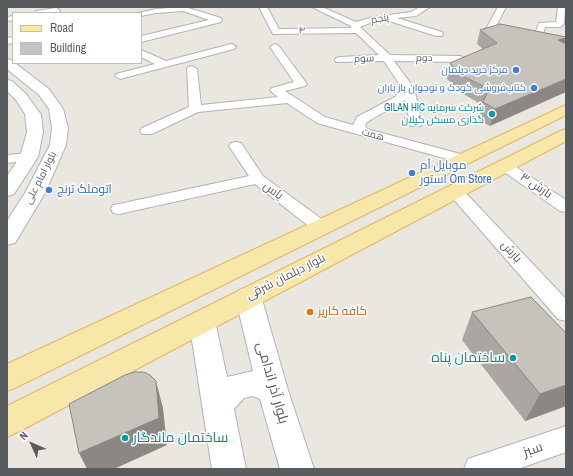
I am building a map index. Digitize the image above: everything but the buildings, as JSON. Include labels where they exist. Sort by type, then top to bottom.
[{"type":"main road","name":"بلوار امام علی","points":[[7,63],[44,92],[56,109],[60,128],[58,146],[35,193],[7,238]]},
{"type":"main road","name":"بلوار امام علی","points":[[7,84],[21,97],[33,114],[35,132],[29,157],[7,190]]},
{"type":"main road","points":[[7,378],[566,109]]},
{"type":"main road","name":"بلوار دیلمان شرقی","points":[[7,422],[248,296],[566,134]]},
{"type":"main road","points":[[463,159],[505,166]]},
{"type":"main road","points":[[230,469],[202,321],[198,312],[201,300],[232,270]]},
{"type":"main road","name":"بلوار آذر اندامی","points":[[248,296],[273,390],[297,469]]},
{"type":"main road","points":[[217,406],[234,388],[252,383],[273,390]]},
{"type":"street","name":"۴","points":[[262,7],[276,32],[357,27]]},
{"type":"street","points":[[316,7],[357,27],[387,58],[408,88],[416,123]]},
{"type":"street","name":"پنجم","points":[[357,27],[381,18],[413,14],[426,7]]},
{"type":"street","points":[[502,7],[490,29],[487,30],[536,42],[542,25],[560,24],[561,8]]},
{"type":"street","points":[[142,14],[184,9],[218,20],[142,39]]},
{"type":"street","points":[[45,12],[56,10]]},
{"type":"street","points":[[364,12],[439,34]]},
{"type":"street","points":[[120,76],[231,47]]},
{"type":"street","name":"همت","points":[[275,47],[302,84],[276,90],[321,120],[463,159]]},
{"type":"street","points":[[142,53],[164,64]]},
{"type":"street","name":"دوم","points":[[387,58],[461,59]]},
{"type":"street","name":"سوم","points":[[340,60],[387,58]]},
{"type":"street","points":[[192,69],[195,108]]},
{"type":"street","points":[[362,132],[359,125],[361,120],[399,100],[408,88]]},
{"type":"street","points":[[147,131],[195,108],[290,99]]},
{"type":"street","name":"یاس","points":[[236,146],[258,179],[321,227]]},
{"type":"street","points":[[7,159],[29,157]]},
{"type":"street","name":"بارش ۳","points":[[505,166],[566,207]]},
{"type":"street","points":[[119,209],[258,179]]},
{"type":"street","name":"بارش","points":[[455,191],[566,313]]},
{"type":"street","name":"سبز","points":[[478,469],[566,439]]},
{"type":"place","name":"مرکز خرید دیلمان","points":[[516,70]]},
{"type":"place","name":"کتاب‌فروشی کودک و نوجوان باز باران","points":[[534,88]]},
{"type":"place","name":"GILAN HIC شرکت سرمایه گذاری مسکن گیلان","points":[[492,114]]},
{"type":"place","name":"موبایل اُم استور Om Store","points":[[412,173]]},
{"type":"place","name":"اتوملک ترنج","points":[[49,190]]},
{"type":"place","name":"کافه کاریز","points":[[310,312]]},
{"type":"place","name":"ساختمان پناه","points":[[513,358]]},
{"type":"place","name":"ساختمان ماندگار","points":[[125,438]]}]
